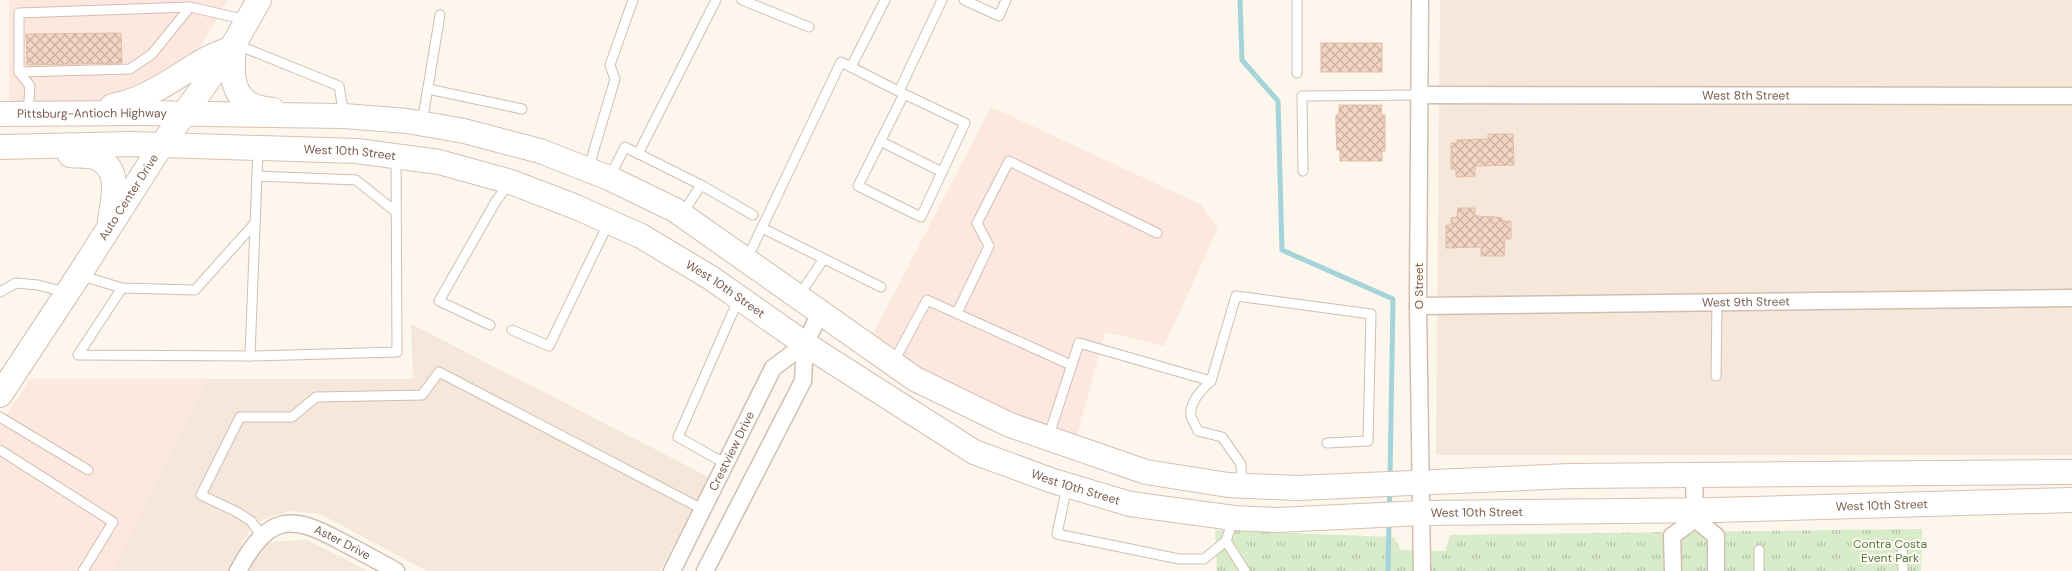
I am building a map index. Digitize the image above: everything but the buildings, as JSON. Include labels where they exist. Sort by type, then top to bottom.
[{"type":"main road","name":"Auto Center Drive","points":[[0,394],[73,284],[160,146],[232,46],[259,0]]},
{"type":"main road","points":[[79,114],[84,110],[128,102],[142,97],[232,46],[233,80],[237,94],[251,105],[295,116]]},
{"type":"main road","name":"Pittsburg-Antioch Highway","points":[[0,114],[184,114]]},
{"type":"main road","points":[[184,114],[344,116],[407,121],[464,132],[540,151],[598,174],[682,214],[915,379],[1010,425],[1146,472],[1242,485],[1297,488],[1421,481],[1570,476],[2072,472]]},
{"type":"main road","points":[[2,147],[130,144],[160,146]]},
{"type":"main road","name":"West 10th Street","points":[[160,146],[357,151],[439,162],[511,182],[576,207],[640,236],[712,278],[805,344],[974,452],[1068,485],[1130,504],[1234,518],[1277,520],[1422,513],[1695,515],[2072,500]]},
{"type":"main road","points":[[2,147],[94,157],[103,162],[112,170],[114,184],[109,227]]},
{"type":"street","name":"O Street","points":[[1420,0],[1418,306],[1422,571]]},
{"type":"street","name":"West 8th Street","points":[[1420,95],[2072,96]]},
{"type":"street","name":"West 9th Street","points":[[1418,306],[2072,298]]},
{"type":"street","name":"Crestview Drive","points":[[705,571],[803,380],[805,344],[820,313]]},
{"type":"street","name":"Crestview Drive","points":[[672,571],[773,368],[805,344]]},
{"type":"street","points":[[1694,474],[1695,515],[1716,536],[1716,571]]},
{"type":"street","points":[[1672,571],[1672,536],[1695,515]]},
{"type":"street","name":"Aster Drive","points":[[262,536],[272,528],[285,523],[301,523],[317,528],[396,571]]},
{"type":"street","points":[[238,571],[262,536]]},
{"type":"lane","points":[[598,174],[615,80],[610,65],[633,0]]},
{"type":"lane","points":[[638,154],[716,0]]},
{"type":"lane","points":[[742,0],[809,27]]},
{"type":"lane","points":[[851,67],[885,0]]},
{"type":"lane","points":[[746,261],[841,62],[901,92],[965,123],[921,217],[858,186],[880,141],[901,92],[942,0]]},
{"type":"lane","points":[[964,0],[999,16],[1006,0]]},
{"type":"lane","points":[[1297,0],[1297,73]]},
{"type":"lane","points":[[28,114],[30,86],[19,72],[19,13],[190,7],[247,20]]},
{"type":"lane","points":[[19,72],[130,68],[152,54],[190,7]]},
{"type":"lane","points":[[422,124],[440,15]]},
{"type":"lane","points":[[232,46],[339,86],[344,116]]},
{"type":"lane","points":[[428,89],[522,109]]},
{"type":"lane","points":[[1303,171],[1302,96],[1420,95]]},
{"type":"lane","points":[[880,141],[942,172]]},
{"type":"lane","points":[[598,174],[625,147],[701,185],[753,215]]},
{"type":"lane","points":[[250,356],[258,148]]},
{"type":"lane","points":[[122,288],[78,355],[250,356],[397,352],[396,157]]},
{"type":"lane","points":[[957,313],[989,246],[977,222],[1009,161],[1157,233]]},
{"type":"lane","points":[[257,176],[356,180],[396,212]]},
{"type":"lane","points":[[490,325],[439,301],[496,201],[511,182]]},
{"type":"lane","points":[[682,214],[701,185]]},
{"type":"lane","points":[[0,292],[16,283],[195,290],[255,222]]},
{"type":"lane","points":[[512,330],[549,346],[609,222]]},
{"type":"lane","points":[[762,228],[881,288]]},
{"type":"lane","points":[[797,297],[823,260]]},
{"type":"lane","points":[[1242,485],[1240,464],[1222,437],[1198,431],[1191,416],[1193,404],[1200,390],[1210,381],[1236,296],[1371,314],[1368,441],[1327,443]]},
{"type":"lane","points":[[726,464],[678,437],[739,297]]},
{"type":"lane","points":[[893,363],[927,300],[1071,364]]},
{"type":"lane","points":[[1716,376],[1717,303]]},
{"type":"lane","points":[[1048,439],[1079,343],[1210,381]]},
{"type":"lane","points":[[262,536],[251,521],[237,512],[201,495],[240,417],[292,417],[316,397],[422,395],[438,372],[704,510]]},
{"type":"lane","points":[[0,417],[88,470]]},
{"type":"lane","points":[[0,450],[112,522],[83,571]]},
{"type":"lane","points":[[1068,485],[1057,534],[1179,559],[1204,559],[1226,541],[1234,518]]},
{"type":"lane","points":[[1226,541],[1245,571]]},
{"type":"lane","points":[[1902,546],[1903,571]]},
{"type":"lane","points":[[1759,550],[1759,571]]},
{"type":"shaded area","points":[[9,0],[228,0],[201,45],[162,81],[100,103],[9,104]]},
{"type":"shaded area","points":[[1440,0],[2072,0],[2072,455],[1436,455]]},
{"type":"shaded area","points":[[991,107],[1200,204],[1218,228],[1164,346],[1105,332],[1075,443],[967,399],[871,338]]},
{"type":"shaded area","points":[[411,324],[709,477],[660,571],[427,571],[320,514],[288,511],[258,522],[241,543],[307,540],[368,571],[109,571],[207,379],[413,379]]},
{"type":"shaded area","points":[[30,379],[207,379],[112,571],[0,571],[0,425]]},
{"type":"green space","name":"Contra Costa Event Park","points":[[1922,529],[1921,571],[1217,571],[1215,530],[1394,537],[1401,550],[1445,551],[1450,535]]},
{"type":"waterway","points":[[1240,0],[1242,60],[1278,101],[1282,250],[1393,299],[1390,478]]},
{"type":"waterway","points":[[1389,508],[1390,489]]},
{"type":"waterway","points":[[1388,571],[1389,522]]}]
